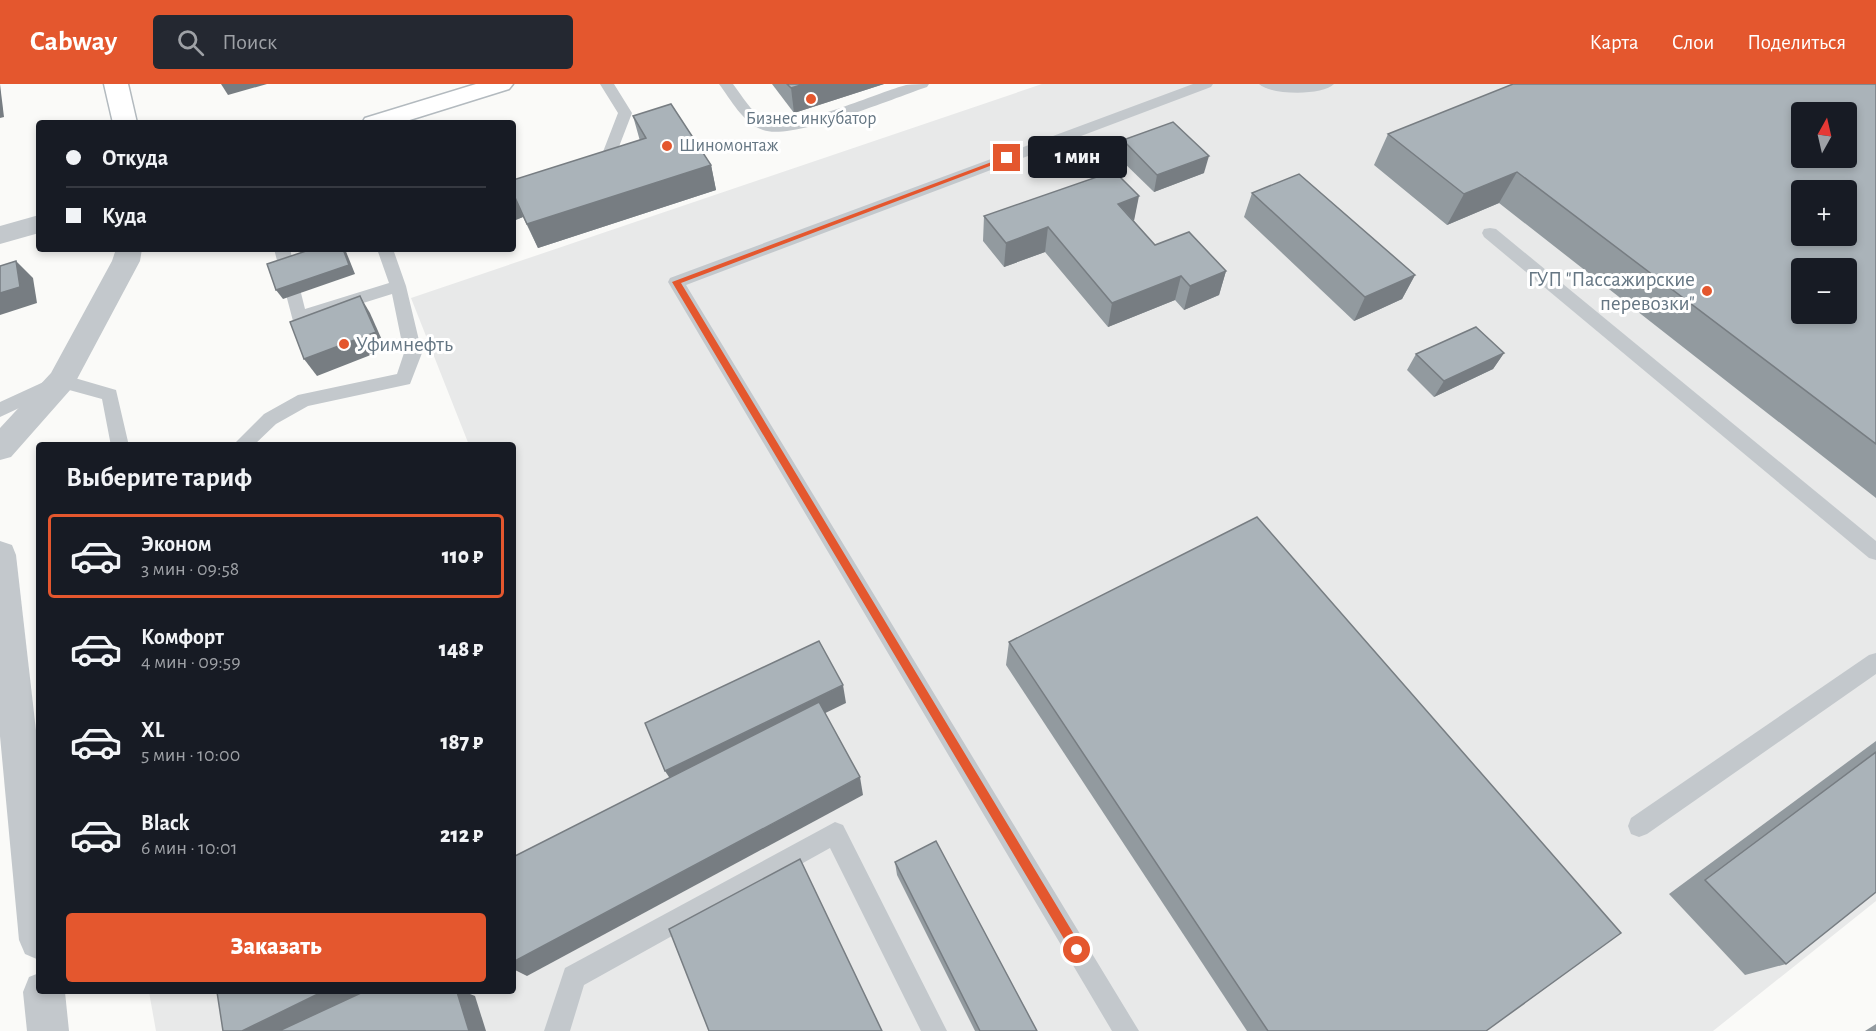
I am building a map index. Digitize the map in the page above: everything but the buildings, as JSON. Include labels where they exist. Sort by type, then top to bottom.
[{"type":"street","points":[[116,84],[124,120]]},
{"type":"street","points":[[401,119],[501,84]]},
{"type":"street","points":[[0,235],[36,225]]},
{"type":"street","points":[[0,448],[61,381],[126,261],[128,252]]},
{"type":"street","points":[[1,576],[36,888]]},
{"type":"street","points":[[44,994],[48,1031]]},
{"type":"lane","points":[[608,84],[625,113],[608,157]]},
{"type":"lane","points":[[726,84],[752,118],[769,128],[795,126],[922,84]]},
{"type":"lane","points":[[1126,1031],[676,282],[1206,84]]},
{"type":"lane","points":[[1266,84],[1314,89],[1327,84]]},
{"type":"lane","points":[[1490,233],[1876,552]]},
{"type":"lane","points":[[283,252],[298,317],[398,286]]},
{"type":"lane","points":[[245,442],[270,419],[304,400],[404,379],[413,353],[398,286],[387,252]]},
{"type":"lane","points":[[0,410],[61,381],[110,395],[119,442]]},
{"type":"lane","points":[[1639,826],[1876,663]]},
{"type":"lane","points":[[557,1031],[574,977],[835,833],[934,1031]]},
{"type":"shaded area","points":[[1042,84],[1876,84],[1876,901],[1713,1031],[156,1031],[149,994],[516,994],[516,442],[468,442],[411,298]]},
{"type":"place","name":"Бизнес инкубатор","points":[[811,99]]},
{"type":"place","name":"Шиномонтаж","points":[[667,146]]},
{"type":"place","name":"ГУП \"Пассажирские перевозки\"","points":[[1707,291]]},
{"type":"place","name":"Уфимнефть","points":[[344,344]]},
{"type":"route","points":[[1007,158],[676,282],[1077,950]]}]
